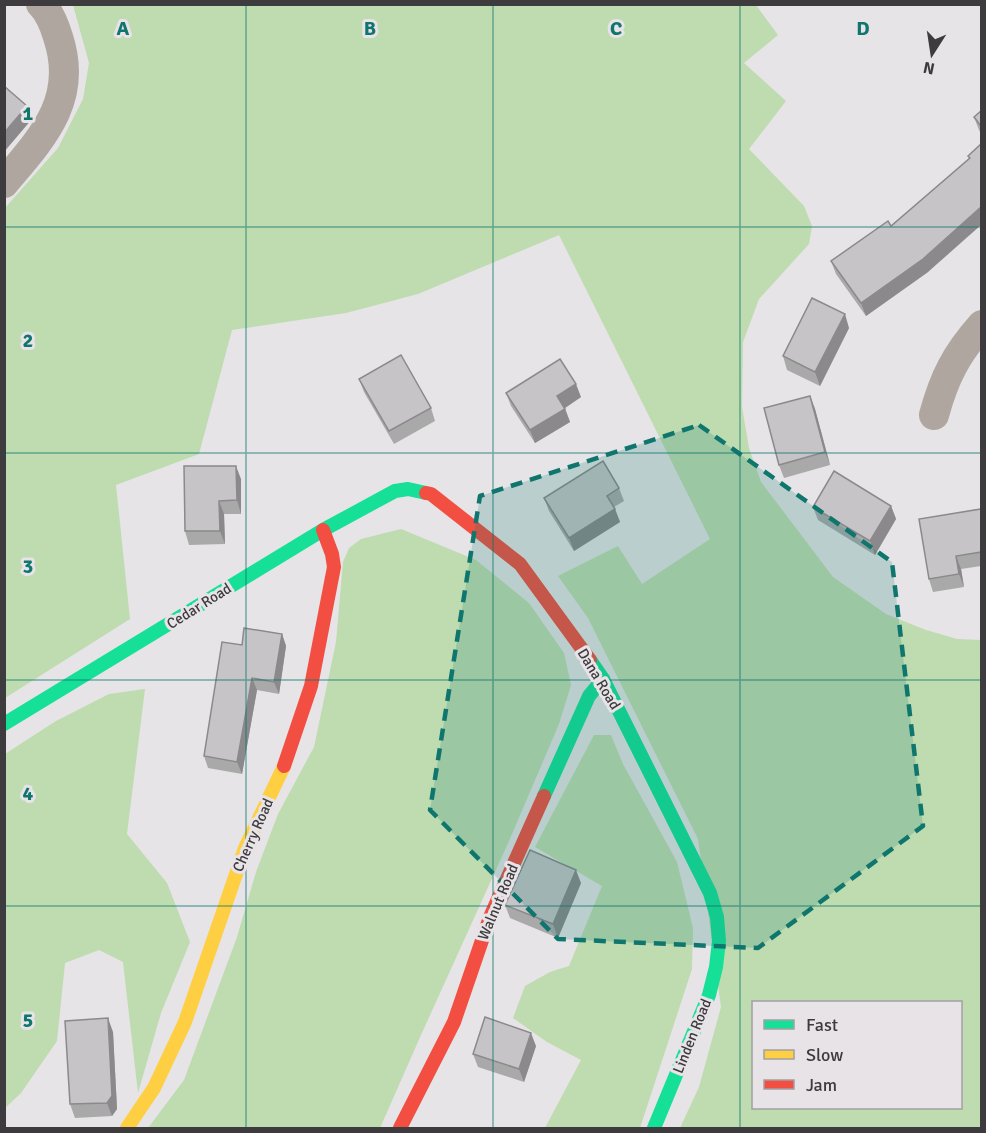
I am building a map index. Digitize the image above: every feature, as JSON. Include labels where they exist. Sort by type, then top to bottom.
[{"type":"street","points":[[4,183],[49,129],[62,93],[63,53],[56,30],[41,4]]},
{"type":"street","points":[[934,415],[942,387],[953,362],[981,325]]},
{"type":"street","name":"Dana Road","points":[[395,491],[408,489],[431,494],[520,564],[536,584],[603,679],[710,893],[717,917],[719,941]]},
{"type":"street","name":"Cedar Road","points":[[4,724],[323,530],[395,491]]},
{"type":"street","name":"Cherry Road","points":[[127,1128],[154,1088],[185,1022],[245,848],[288,758],[301,722],[311,686],[334,567],[323,530]]},
{"type":"street","name":"Walnut Road","points":[[400,1128],[454,1022],[490,917],[583,708],[589,696],[603,679]]},
{"type":"street","name":"Linden Road","points":[[654,1128],[709,995],[719,941]]},
{"type":"highlighted area","points":[[699,425],[892,562],[923,826],[758,948],[558,939],[430,810],[480,496]]},
{"type":"green space","points":[[73,5],[756,5],[778,35],[744,63],[786,101],[749,149],[804,206],[812,226],[809,244],[759,299],[743,342],[742,407],[749,448],[761,482],[833,577],[886,614],[926,630],[957,639],[981,640],[981,1128],[680,1128],[699,1087],[721,1007],[698,839],[588,618],[558,576],[618,546],[642,584],[710,539],[559,235],[418,294],[346,313],[232,330],[199,454],[116,485],[130,619],[5,698],[5,208],[58,148],[83,99],[89,63]]},
{"type":"green space","points":[[401,529],[476,560],[529,603],[564,653],[571,685],[559,724],[380,1128],[148,1128],[184,1080],[237,937],[256,872],[278,814],[314,747],[336,642],[343,562],[349,548],[361,539]]},
{"type":"green space","points":[[145,689],[127,834],[167,883],[190,942],[161,1013],[138,1093],[123,962],[99,950],[65,963],[57,1041],[21,1093],[5,1108],[5,754],[56,721],[109,694]]},
{"type":"green space","points":[[594,735],[611,735],[623,764],[677,862],[693,928],[692,969],[640,1128],[545,1128],[581,1060],[547,1042],[513,1018],[525,986],[550,972],[569,966],[602,886],[535,847]]},
{"type":"building","points":[[4,86],[27,106],[4,133]]},
{"type":"building","points":[[981,111],[981,126],[974,117]]},
{"type":"building","points":[[981,144],[981,207],[923,259],[861,303],[831,261],[888,221],[891,226],[970,158],[968,156]]},
{"type":"building","points":[[812,298],[845,314],[815,372],[783,356]]},
{"type":"building","points":[[401,355],[431,408],[389,431],[359,379]]},
{"type":"building","points":[[560,359],[576,384],[557,396],[565,409],[530,430],[506,393]]},
{"type":"building","points":[[810,396],[825,452],[779,465],[764,408]]},
{"type":"building","points":[[603,461],[619,488],[607,496],[615,509],[569,538],[544,498]]},
{"type":"building","points":[[184,466],[236,466],[237,500],[219,501],[220,531],[185,531]]},
{"type":"building","points":[[834,471],[891,506],[870,541],[813,507]]},
{"type":"building","points":[[981,509],[981,552],[956,556],[959,574],[929,579],[919,519]]},
{"type":"building","points":[[244,628],[282,634],[274,682],[252,678],[237,762],[204,756],[222,642],[242,645]]},
{"type":"building","points":[[530,850],[576,870],[553,924],[505,905]]},
{"type":"building","points":[[485,1017],[531,1033],[519,1069],[473,1054]]},
{"type":"building","points":[[108,1018],[112,1096],[107,1103],[70,1104],[65,1021]]},
{"type":"traffic: fast","points":[[4,724],[323,530],[395,491],[408,489],[426,493]]},
{"type":"traffic: fast","points":[[590,660],[603,679],[710,893],[717,917],[719,941],[709,995],[654,1128]]},
{"type":"traffic: fast","points":[[544,796],[589,696],[603,679]]},
{"type":"traffic: slow","points":[[127,1128],[154,1088],[185,1022],[245,848],[284,766]]},
{"type":"traffic: jam","points":[[426,493],[431,494],[520,564],[590,660]]},
{"type":"traffic: jam","points":[[284,766],[311,686],[334,567],[323,530]]},
{"type":"traffic: jam","points":[[400,1128],[454,1022],[490,917],[544,796]]}]
